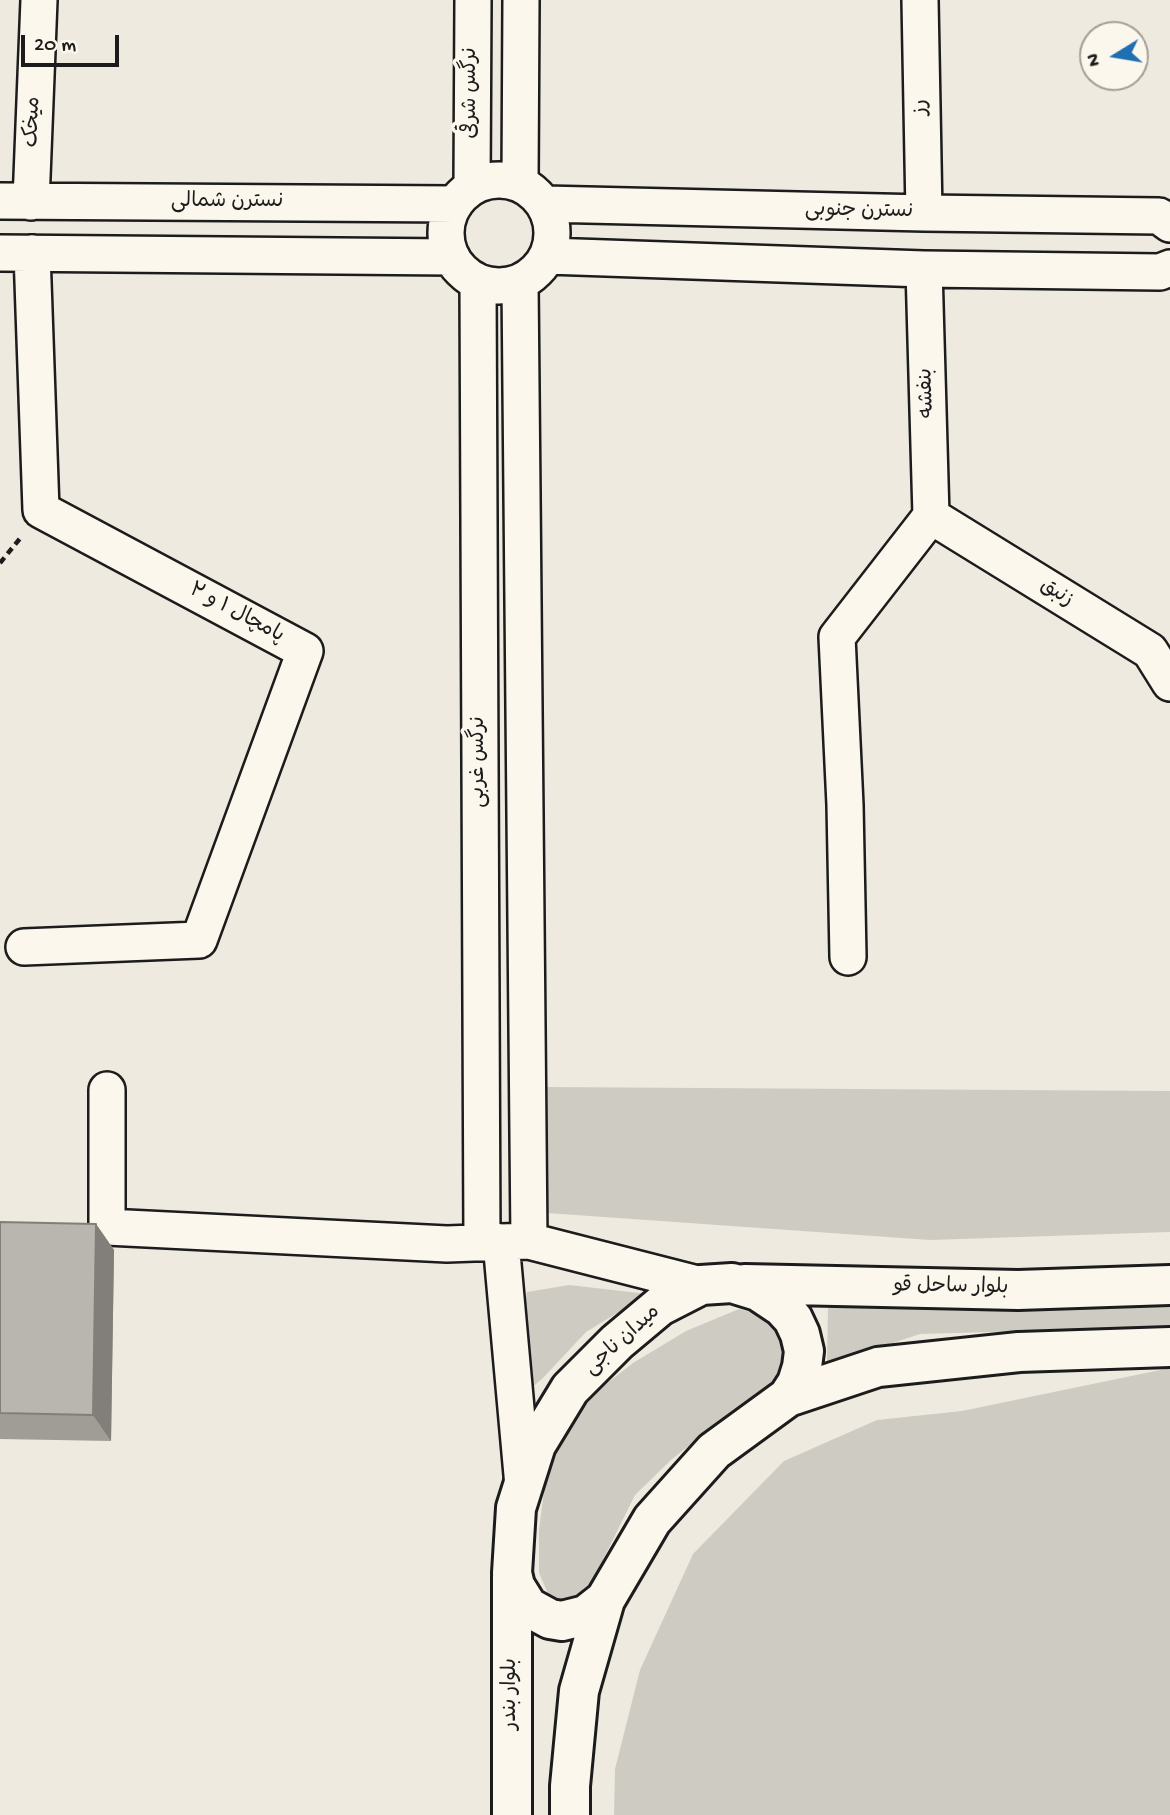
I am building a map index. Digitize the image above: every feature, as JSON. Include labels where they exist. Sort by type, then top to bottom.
[{"type":"main road","name":"بلوار ساحل قو","points":[[716,1284],[1018,1290],[1170,1285]]},
{"type":"main road","points":[[716,1284],[758,1291],[782,1307],[793,1319],[804,1351],[797,1383],[788,1397]]},
{"type":"main road","name":"میدان ناجی","points":[[716,1284],[660,1306],[617,1342],[570,1389],[536,1445],[516,1508],[512,1573],[515,1586],[528,1607],[550,1619],[575,1619],[586,1615],[606,1600],[652,1520],[669,1500],[713,1451],[788,1397]]},
{"type":"main road","points":[[788,1397],[878,1367],[1019,1352],[1170,1347]]},
{"type":"main road","name":"بلوار بندر","points":[[512,1573],[512,1815]]},
{"type":"main road","points":[[570,1815],[579,1691],[606,1600]]},
{"type":"street","name":"میخک","points":[[16,202],[39,0]]},
{"type":"street","name":"نرگس شرقی","points":[[463,195],[473,0]]},
{"type":"street","points":[[521,0],[533,194],[553,230],[548,256],[537,271],[520,282],[506,286],[478,282],[463,272],[452,257],[447,239],[447,221],[463,195],[487,180],[504,179],[533,194]]},
{"type":"street","name":"رز","points":[[920,0],[923,213]]},
{"type":"street","name":"نسترن جنوبی","points":[[533,194],[923,213],[1159,216],[1170,224]]},
{"type":"street","name":"نسترن شمالی","points":[[16,202],[463,195]]},
{"type":"street","points":[[16,253],[452,257]]},
{"type":"street","name":"پامچال ۱ و ۲","points":[[16,253],[41,510],[305,651],[199,940],[23,947]]},
{"type":"street","points":[[548,256],[925,269],[1160,272],[1170,268]]},
{"type":"street","name":"بنفشه","points":[[925,269],[931,516]]},
{"type":"street","name":"نرگس غربی","points":[[478,282],[504,1242]]},
{"type":"street","points":[[520,282],[504,1242],[523,1486]]},
{"type":"street","points":[[848,957],[845,805],[837,637],[931,516]]},
{"type":"street","name":"زنبق","points":[[931,516],[1150,651],[1170,683]]},
{"type":"street","points":[[107,1090],[107,1227],[447,1244],[504,1242],[716,1284]]},
{"type":"shaded area","points":[[547,1087],[1170,1091],[1170,1232],[930,1240],[547,1213]]},
{"type":"shaded area","points":[[569,1285],[648,1294],[586,1332],[543,1378],[523,1395],[523,1314],[527,1292]]},
{"type":"shaded area","points":[[1170,1300],[1170,1327],[920,1334],[827,1365],[828,1305]]},
{"type":"shaded area","points":[[739,1309],[765,1316],[781,1337],[785,1370],[766,1389],[732,1411],[671,1460],[635,1495],[592,1582],[575,1602],[549,1596],[539,1573],[539,1530],[545,1483],[566,1430],[597,1391],[633,1363],[686,1331]]},
{"type":"shaded area","points":[[1170,1368],[1170,1815],[614,1815],[615,1769],[640,1670],[693,1554],[784,1461],[877,1420],[962,1411]]},
{"type":"building","points":[[0,1222],[96,1224],[93,1415],[0,1413]]}]
